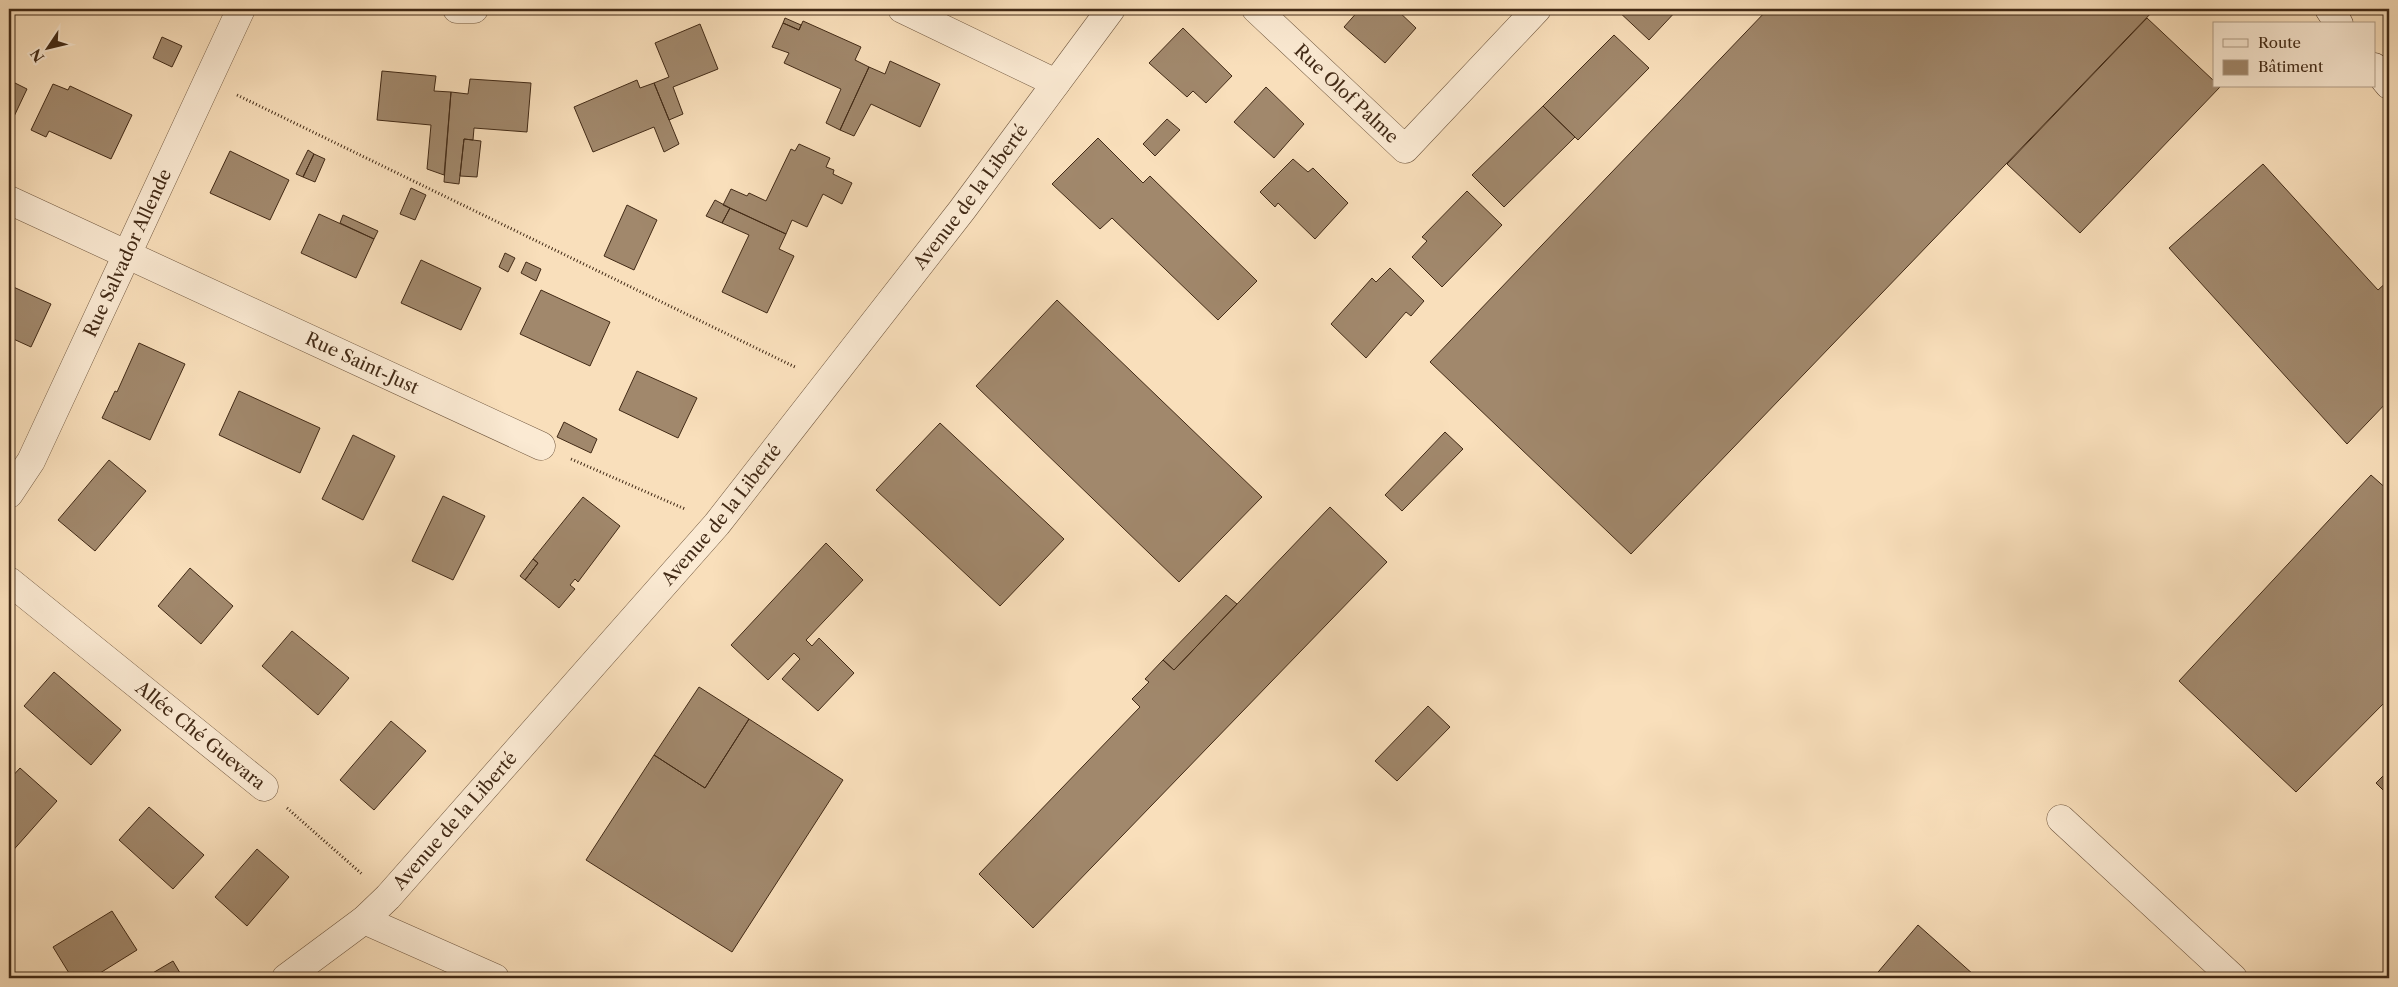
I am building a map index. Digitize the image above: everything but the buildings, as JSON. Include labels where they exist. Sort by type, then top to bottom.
[{"type":"street","name":"Rue Salvador Allende","points":[[9,494],[31,461],[241,9]]},
{"type":"street","points":[[457,9],[474,9]]},
{"type":"street","points":[[902,9],[1056,83]]},
{"type":"street","name":"Avenue de la Liberté","points":[[286,978],[364,920],[388,897],[717,524],[962,210],[1111,9]]},
{"type":"street","name":"Rue Olof Palme","points":[[1256,9],[1406,149],[1537,9]]},
{"type":"street","points":[[2329,9],[2338,22]]},
{"type":"street","points":[[2376,69],[2389,85]]},
{"type":"street","name":"Rue Saint-Just","points":[[9,200],[541,446]]},
{"type":"street","name":"Allée Ché Guevara","points":[[9,581],[264,787]]},
{"type":"street","points":[[2061,819],[2233,978]]},
{"type":"street","points":[[364,920],[495,978]]},
{"type":"path","points":[[208,81],[827,383]]},
{"type":"path","points":[[541,446],[717,524]]},
{"type":"path","name":"Allée Ché Guevara","points":[[264,787],[388,897]]}]
